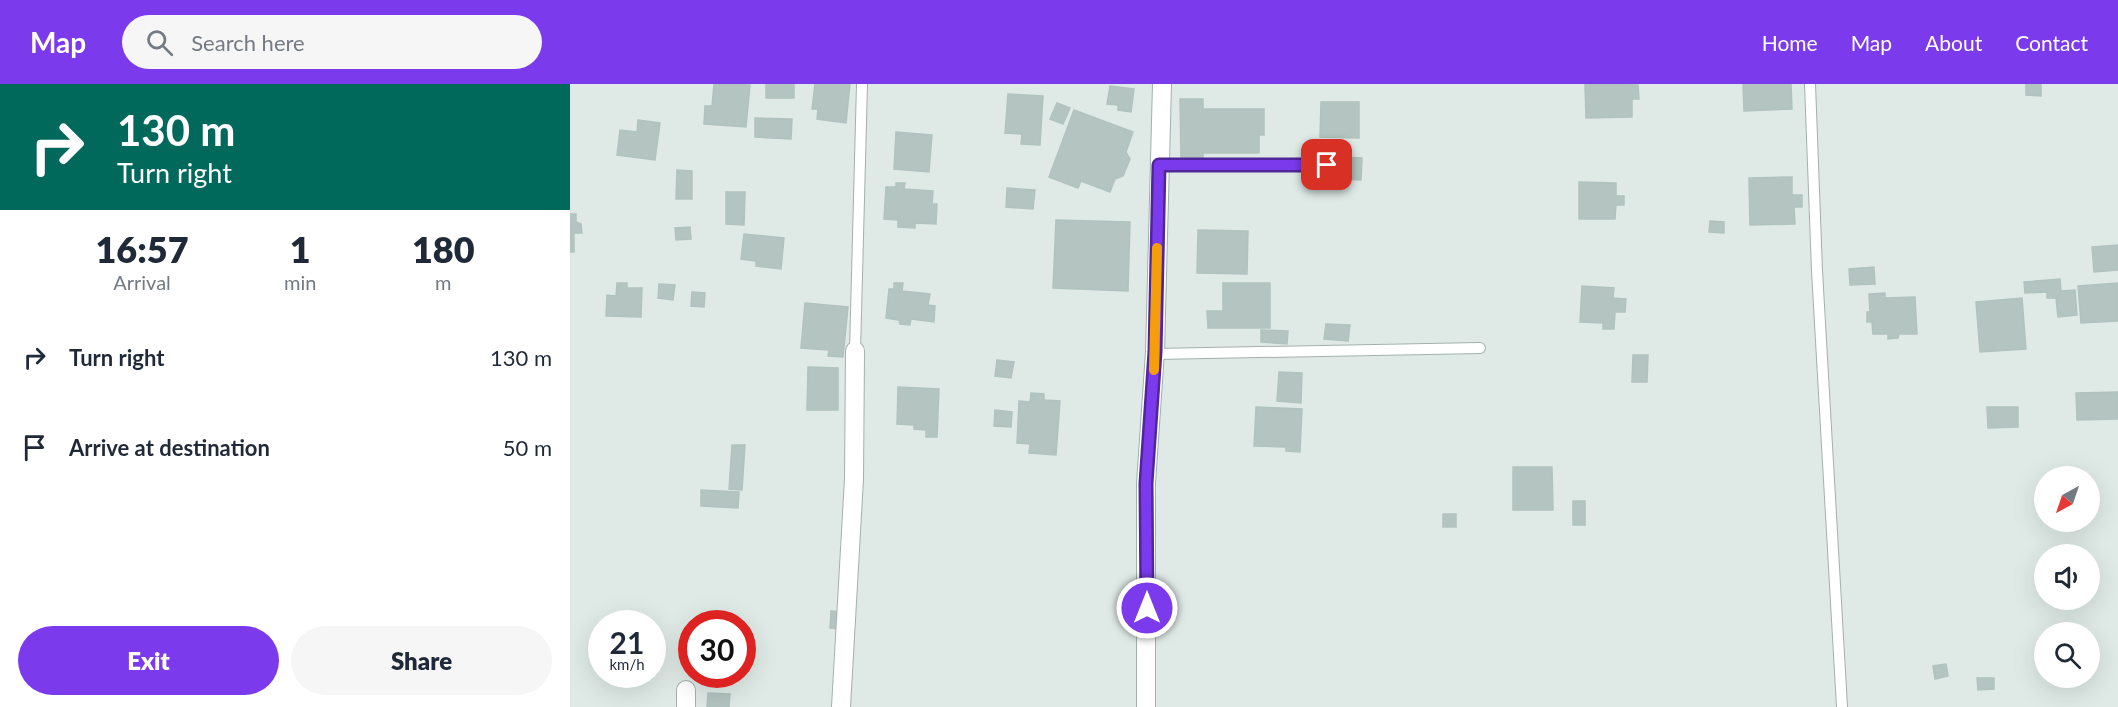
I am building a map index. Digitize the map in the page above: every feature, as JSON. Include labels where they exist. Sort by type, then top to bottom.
[{"type":"street","points":[[1146,707],[1146,483],[1155,354],[1162,84]]},
{"type":"street","points":[[841,707],[854,479],[855,351]]},
{"type":"lane","points":[[855,351],[862,84]]},
{"type":"lane","points":[[1810,84],[1817,271],[1842,707]]},
{"type":"lane","points":[[1159,165],[1327,165]]},
{"type":"lane","points":[[1155,354],[1480,348]]},
{"type":"building","points":[[714,84],[750,85],[746,127],[704,124],[705,106],[712,106]]},
{"type":"building","points":[[766,84],[794,84],[794,98],[766,98]]},
{"type":"building","points":[[815,84],[850,84],[846,123],[817,119],[818,109],[812,109]]},
{"type":"building","points":[[1585,84],[1638,85],[1639,99],[1632,99],[1632,117],[1586,118]]},
{"type":"building","points":[[1743,84],[1791,84],[1792,109],[1744,111]]},
{"type":"building","points":[[2026,84],[2041,84],[2041,96],[2026,95]]},
{"type":"building","points":[[1110,86],[1134,89],[1131,112],[1118,110],[1118,105],[1107,104]]},
{"type":"building","points":[[1008,94],[1043,96],[1040,145],[1021,144],[1022,134],[1005,133]]},
{"type":"building","points":[[1180,99],[1203,99],[1203,109],[1264,109],[1264,135],[1259,135],[1259,153],[1203,153],[1203,158],[1181,159]]},
{"type":"building","points":[[1321,102],[1359,102],[1359,138],[1320,137]]},
{"type":"building","points":[[1057,103],[1070,108],[1063,124],[1050,119]]},
{"type":"building","points":[[1074,110],[1133,132],[1126,152],[1130,159],[1123,176],[1115,179],[1110,192],[1081,181],[1078,188],[1049,177]]},
{"type":"building","points":[[755,118],[792,119],[791,139],[755,137]]},
{"type":"building","points":[[638,120],[660,123],[655,160],[617,155],[620,130],[637,132]]},
{"type":"building","points":[[896,132],[932,135],[929,172],[894,169]]},
{"type":"building","points":[[1341,157],[1362,158],[1361,180],[1340,179]]},
{"type":"building","points":[[677,170],[692,171],[692,199],[676,199]]},
{"type":"building","points":[[1792,177],[1792,195],[1802,195],[1802,207],[1794,207],[1795,224],[1750,225],[1749,178]]},
{"type":"building","points":[[1579,182],[1616,183],[1616,196],[1624,196],[1624,205],[1616,205],[1615,219],[1579,219]]},
{"type":"building","points":[[896,183],[905,183],[904,189],[933,191],[932,204],[937,204],[936,224],[915,223],[915,228],[898,227],[898,220],[884,219],[886,187],[896,187]]},
{"type":"building","points":[[1007,188],[1035,190],[1033,209],[1006,207]]},
{"type":"building","points":[[726,192],[745,192],[744,225],[726,224]]},
{"type":"building","points":[[570,214],[576,214],[576,222],[581,224],[582,233],[574,233],[574,252],[570,252]]},
{"type":"building","points":[[1056,220],[1130,222],[1128,291],[1053,288]]},
{"type":"building","points":[[1710,221],[1724,222],[1724,233],[1709,232]]},
{"type":"building","points":[[690,227],[691,239],[676,240],[675,228]]},
{"type":"building","points":[[1198,230],[1248,231],[1247,274],[1197,273]]},
{"type":"building","points":[[744,234],[784,238],[781,269],[756,266],[756,261],[741,259]]},
{"type":"building","points":[[2118,245],[2118,270],[2094,272],[2092,247]]},
{"type":"building","points":[[1874,267],[1875,284],[1850,285],[1849,269]]},
{"type":"building","points":[[2060,279],[2061,291],[2075,290],[2077,315],[2058,317],[2056,298],[2047,298],[2047,292],[2025,293],[2024,282]]},
{"type":"building","points":[[617,283],[627,283],[627,288],[642,288],[641,317],[606,316],[607,295],[616,296]]},
{"type":"building","points":[[894,283],[903,283],[902,291],[930,294],[928,305],[935,306],[934,322],[911,319],[910,325],[900,324],[899,320],[886,318],[889,289],[894,289]]},
{"type":"building","points":[[1223,283],[1270,283],[1270,328],[1208,328],[1207,311],[1223,311]]},
{"type":"building","points":[[2118,283],[2118,321],[2081,323],[2078,286]]},
{"type":"building","points":[[659,284],[675,285],[673,300],[658,298]]},
{"type":"building","points":[[1582,286],[1614,288],[1613,298],[1626,299],[1625,312],[1615,312],[1614,329],[1603,329],[1603,323],[1580,322]]},
{"type":"building","points":[[692,292],[705,293],[704,307],[691,306]]},
{"type":"building","points":[[1885,293],[1885,298],[1915,297],[1917,334],[1899,334],[1898,338],[1888,339],[1888,334],[1873,334],[1872,322],[1867,322],[1867,312],[1870,312],[1869,294]]},
{"type":"building","points":[[2022,298],[2026,349],[1980,352],[1976,302]]},
{"type":"building","points":[[805,303],[848,307],[843,357],[828,356],[829,350],[801,348]]},
{"type":"building","points":[[1326,324],[1350,325],[1348,341],[1324,339]]},
{"type":"building","points":[[1261,330],[1288,331],[1287,344],[1261,342]]},
{"type":"building","points":[[1633,355],[1648,355],[1647,382],[1632,382]]},
{"type":"building","points":[[997,360],[1014,362],[1011,378],[995,376]]},
{"type":"building","points":[[808,367],[838,368],[838,410],[807,410]]},
{"type":"building","points":[[1279,372],[1302,373],[1301,403],[1277,401]]},
{"type":"building","points":[[898,387],[939,389],[937,437],[926,437],[926,430],[914,429],[914,425],[897,424]]},
{"type":"building","points":[[2118,392],[2118,419],[2077,420],[2076,393]]},
{"type":"building","points":[[1031,393],[1044,394],[1044,400],[1060,401],[1056,455],[1029,453],[1030,444],[1017,443],[1019,401],[1030,402]]},
{"type":"building","points":[[1256,407],[1302,409],[1300,452],[1286,451],[1286,447],[1254,446]]},
{"type":"building","points":[[1987,407],[2018,407],[2018,427],[1988,428]]},
{"type":"building","points":[[995,410],[1012,412],[1011,427],[994,426]]},
{"type":"building","points":[[732,445],[745,445],[742,490],[729,489]]},
{"type":"building","points":[[1513,467],[1552,467],[1553,510],[1513,510]]},
{"type":"building","points":[[701,490],[739,492],[738,508],[701,506]]},
{"type":"building","points":[[1573,501],[1585,501],[1585,525],[1573,525]]},
{"type":"building","points":[[1443,514],[1456,514],[1456,527],[1443,527]]},
{"type":"building","points":[[831,611],[841,612],[840,629],[830,628]]},
{"type":"building","points":[[1946,664],[1948,676],[1935,679],[1933,666]]},
{"type":"building","points":[[1977,678],[1994,678],[1994,689],[1978,690]]},
{"type":"building","points":[[708,693],[730,694],[729,707],[707,707]]},
{"type":"slow traffic","points":[[1154,370],[1157,248]]},
{"type":"route","points":[[1147,608],[1146,483],[1155,352],[1159,165],[1327,165]]}]
